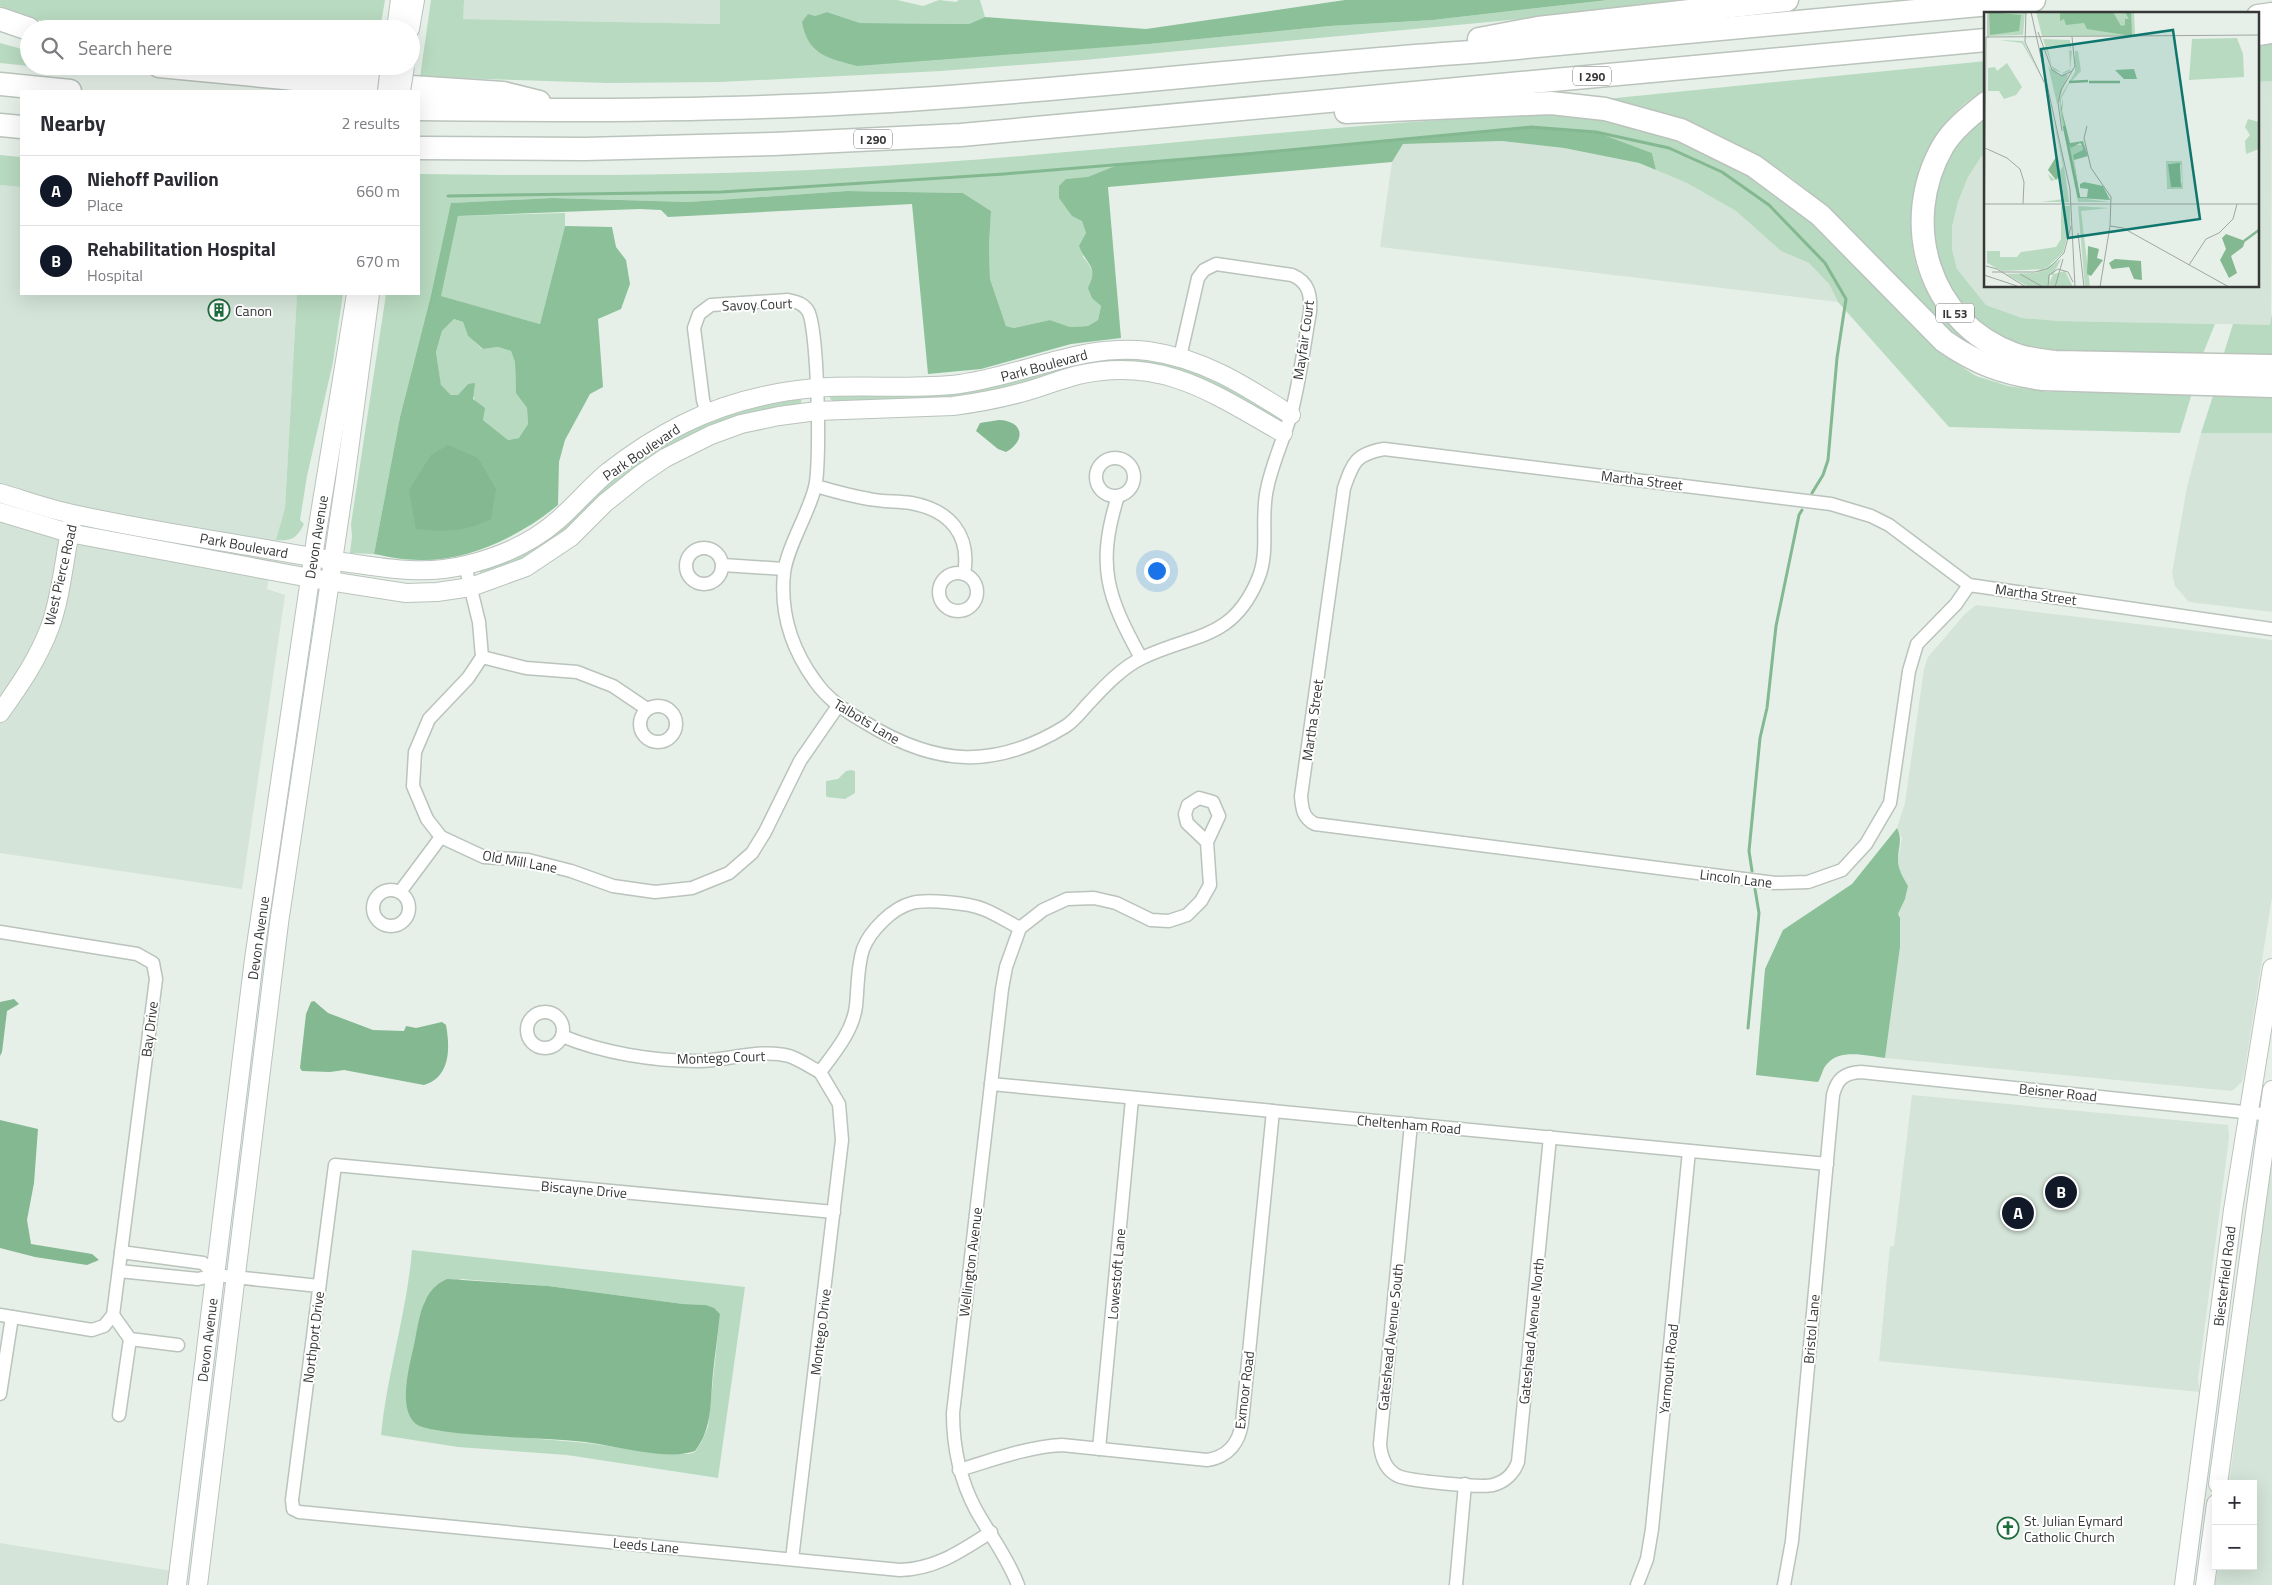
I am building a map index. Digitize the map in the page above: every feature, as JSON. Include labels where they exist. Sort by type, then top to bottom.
[{"type":"highway","points":[[1397,56],[1538,28],[1787,0]]},
{"type":"highway","points":[[420,109],[574,112],[852,104],[1080,88],[1397,56],[1484,51],[2034,0]]},
{"type":"highway","points":[[0,19],[20,26]]},
{"type":"highway","points":[[0,30],[20,36]]},
{"type":"highway","name":"I 290","points":[[420,148],[551,149],[774,144],[961,135],[1984,40]]},
{"type":"highway","points":[[253,75],[502,93],[574,112]]},
{"type":"highway","points":[[0,84],[60,90]]},
{"type":"highway","points":[[1197,112],[1377,112],[1551,103],[1605,109],[1681,130],[1754,166],[1820,216],[1944,341],[1967,357],[2010,374],[2042,378],[2179,373]]},
{"type":"highway","name":"IL 53","points":[[1984,105],[1965,120],[1944,144],[1930,172],[1923,199],[1924,247],[1930,271],[1942,295],[1956,313],[1989,342],[2014,354],[2035,360],[2179,373],[2231,375],[2272,366]]},
{"type":"highway","points":[[0,125],[20,127]]},
{"type":"highway","points":[[0,132],[20,133]]},
{"type":"highway","points":[[2231,375],[2272,386]]},
{"type":"main road","points":[[397,20],[400,0]]},
{"type":"main road","points":[[412,20],[415,0]]},
{"type":"main road","points":[[387,90],[389,75]]},
{"type":"main road","points":[[401,90],[404,75]]},
{"type":"main road","name":"Devon Avenue","points":[[177,1585],[254,959],[313,558],[356,295]]},
{"type":"main road","name":"Devon Avenue","points":[[198,1585],[279,923],[330,582],[370,295]]},
{"type":"main road","name":"Park Boulevard","points":[[0,493],[74,514],[313,558],[413,572],[465,565],[493,557],[540,534],[557,521],[607,473],[653,441],[707,413],[773,395],[816,388],[956,384],[1008,375],[1068,356],[1089,352],[1146,351],[1180,357],[1229,376],[1291,415]]},
{"type":"main road","name":"Park Boulevard","points":[[0,512],[70,534],[330,582],[406,593],[438,592],[471,587],[526,567],[571,537],[623,488],[665,458],[687,446],[742,424],[780,416],[817,411],[975,404],[1021,393],[1079,375],[1124,371],[1150,373],[1198,386],[1219,395],[1283,433]]},
{"type":"main road","name":"West Pierce Road","points":[[0,713],[35,661],[50,627],[56,609],[74,514]]},
{"type":"main road","name":"Biesterfield Road","points":[[2184,1585],[2247,1112],[2272,968]]},
{"type":"main road","name":"Biesterfield Road","points":[[2219,1480],[2272,1090]]},
{"type":"main road","points":[[2205,1585],[2213,1525]]},
{"type":"street","name":"Mayfair Court","points":[[1180,357],[1198,278],[1204,270],[1216,264],[1302,278],[1308,287],[1311,298],[1310,312],[1291,415]]},
{"type":"street","name":"Savoy Court","points":[[707,413],[703,400],[694,328],[699,314],[711,305],[788,300],[800,303],[808,310],[810,316],[816,388]]},
{"type":"street","name":"Talbots Lane","points":[[816,388],[820,446],[816,486],[784,570],[784,602],[791,638],[797,654],[816,684],[838,706],[893,739],[934,754],[968,757],[999,756],[1036,742],[1069,725],[1105,685],[1141,658],[1215,632],[1246,605],[1264,566],[1263,519],[1266,490],[1283,433]]},
{"type":"street","points":[[1283,433],[1291,415]]},
{"type":"street","name":"Martha Street","points":[[1309,820],[1302,809],[1301,796],[1344,488],[1356,459],[1368,452],[1384,449],[1401,450],[1831,504],[1871,516],[1889,525],[1969,585],[2272,628]]},
{"type":"street","points":[[816,486],[869,499],[911,503],[937,512],[958,530],[966,546],[967,558],[964,574]]},
{"type":"street","points":[[1118,496],[1109,523],[1106,573],[1120,620],[1141,658]]},
{"type":"street","points":[[400,892],[441,837],[428,819],[413,786],[415,752],[429,719],[468,678],[482,657],[479,622],[465,565]]},
{"type":"street","points":[[723,565],[784,570]]},
{"type":"street","name":"Lincoln Lane","points":[[1309,820],[1315,824],[1775,883],[1808,882],[1842,870],[1866,844],[1890,803],[1909,671],[1916,644],[1956,604],[1969,585]]},
{"type":"street","points":[[482,657],[526,668],[577,672],[613,686],[647,709]]},
{"type":"street","name":"Old Mill Lane","points":[[441,837],[484,857],[528,860],[571,871],[614,886],[655,892],[692,888],[729,873],[752,853],[765,832],[800,761],[838,706]]},
{"type":"street","points":[[820,1072],[836,1052],[847,1032],[856,1008],[858,975],[864,948],[878,926],[894,913],[911,903],[954,904],[982,908],[1020,928],[1043,910],[1067,899],[1094,898],[1116,903],[1151,920],[1169,921],[1187,915],[1201,901],[1210,885],[1207,842]]},
{"type":"street","name":"Wellington Avenue","points":[[1018,1585],[991,1532],[977,1512],[959,1470],[952,1430],[953,1398],[1006,967],[1020,928]]},
{"type":"street","name":"Bay Drive","points":[[0,932],[137,954],[153,963],[156,978],[113,1315]]},
{"type":"street","name":"Montego Court","points":[[562,1036],[617,1052],[667,1059],[698,1061],[757,1054],[788,1056],[820,1072]]},
{"type":"street","name":"Montego Drive","points":[[792,1559],[842,1140],[842,1121],[839,1104],[820,1072]]},
{"type":"street","name":"Beisner Road","points":[[1844,1076],[1861,1072],[1906,1076],[2270,1115]]},
{"type":"street","name":"Bristol Lane","points":[[1784,1585],[1792,1541],[1833,1095],[1836,1083],[1844,1076]]},
{"type":"street","name":"Cheltenham Road","points":[[991,1084],[1132,1099],[1827,1164]]},
{"type":"street","name":"Lowestoft Lane","points":[[1099,1449],[1132,1099]]},
{"type":"street","name":"Exmoor Road","points":[[959,1470],[1028,1449],[1045,1446],[1099,1449],[1208,1460],[1226,1454],[1238,1440],[1242,1423],[1273,1111]]},
{"type":"street","name":"Gateshead Avenue South","points":[[1411,1124],[1380,1453],[1385,1465],[1397,1476],[1465,1484]]},
{"type":"street","name":"Gateshead Avenue North","points":[[1465,1484],[1484,1486],[1501,1482],[1515,1470],[1518,1462],[1550,1137]]},
{"type":"street","name":"Yarmouth Road","points":[[1637,1585],[1647,1559],[1652,1529],[1689,1151]]},
{"type":"street","name":"Biscayne Drive","points":[[335,1165],[834,1212]]},
{"type":"street","name":"Northport Drive","points":[[293,1509],[292,1500],[335,1165]]},
{"type":"street","points":[[121,1252],[203,1263],[216,1275]]},
{"type":"street","points":[[118,1271],[198,1279],[216,1275],[319,1286]]},
{"type":"street","points":[[0,1394],[6,1316],[92,1330],[104,1326],[113,1315],[130,1339],[119,1415]]},
{"type":"street","points":[[130,1339],[178,1345]]},
{"type":"street","points":[[1456,1585],[1465,1484]]},
{"type":"street","name":"Leeds Lane","points":[[293,1509],[299,1512],[900,1570],[918,1570],[951,1557],[991,1532]]},
{"type":"shaded area","points":[[0,0],[385,0],[382,20],[38,20],[0,6]]},
{"type":"shaded area","points":[[431,0],[464,0],[463,19],[720,24],[720,0],[897,0],[923,6],[939,0],[956,2],[959,0],[980,0],[985,17],[969,24],[860,23],[827,12],[815,16],[915,60],[1149,44],[1330,26],[1433,20],[1608,0],[1723,0],[1084,60],[941,71],[720,82],[608,83],[420,77]]},
{"type":"shaded area","points":[[464,0],[720,0],[720,24],[462,19]]},
{"type":"shaded area","points":[[1345,0],[1608,0],[1433,20],[1330,26],[1149,44],[857,66],[828,57],[814,48],[809,42],[802,22],[808,14],[815,16],[827,12],[860,23],[969,24],[985,17],[1146,29]]},
{"type":"shaded area","points":[[0,43],[20,49],[20,65],[0,63]]},
{"type":"shaded area","points":[[2272,43],[2272,81],[2260,82],[2260,45]]},
{"type":"shaded area","points":[[1984,61],[1984,90],[1956,112],[1940,132],[1928,155],[1918,179],[1913,203],[1911,229],[1913,254],[1921,278],[1933,301],[1950,321],[1984,352],[1961,340],[1825,206],[1805,188],[1772,165],[1725,138],[1674,117],[1622,103],[1596,100]]},
{"type":"shaded area","points":[[2272,81],[2271,325],[2059,321],[2022,318],[1986,305],[1957,269],[1952,249],[1952,227],[1958,202],[1968,177],[1984,155],[1984,288],[2260,288],[2260,82]]},
{"type":"shaded area","points":[[1535,114],[1596,117],[1650,129],[1706,151],[1757,178],[1810,220],[1940,353],[1976,376],[2008,386],[2048,392],[2192,393],[2180,433],[1949,427],[1838,302],[1829,284],[1809,263],[1781,251],[1736,211],[1687,183],[1656,170],[1652,153],[1596,132],[1531,127],[1120,164],[1088,178],[1066,179],[1072,216],[1082,220],[1086,233],[1083,257],[1092,271],[1094,281],[1093,298],[1101,306],[1098,320],[1088,326],[1070,327],[1050,320],[1014,328],[1006,326],[990,279],[991,211],[963,193],[847,191],[688,202],[552,198],[452,203],[400,417],[374,554],[350,553],[351,524],[386,295],[420,295],[420,174],[632,175],[846,168],[932,163],[1449,119]]},
{"type":"shaded area","points":[[1984,118],[1984,155],[1968,177],[1958,202],[1952,227],[1952,249],[1957,269],[1986,305],[2022,318],[2059,321],[2215,324],[2202,356],[2063,351],[2041,348],[2019,343],[1999,335],[1980,323],[1964,307],[1949,286],[1942,270],[1933,234],[1933,216],[1935,200],[1948,160],[1963,137]]},
{"type":"shaded area","points":[[1531,127],[1596,132],[1652,153],[1656,170],[1639,163],[1564,148],[1502,141],[1403,144],[1392,162],[1108,187],[1121,338],[1071,344],[981,369],[928,374],[912,204],[668,217],[661,210],[639,209],[458,216],[441,296],[540,324],[565,226],[612,227],[616,247],[626,260],[630,284],[621,309],[598,319],[603,387],[590,394],[565,440],[559,462],[558,505],[511,536],[476,551],[439,559],[414,560],[374,554],[400,417],[431,295],[451,203],[552,198],[688,202],[847,191],[963,193],[991,211],[990,279],[1006,326],[1014,328],[1050,320],[1070,327],[1088,326],[1098,320],[1101,306],[1092,298],[1088,288],[1092,270],[1079,246],[1086,233],[1082,221],[1072,216],[1059,198],[1059,186],[1066,179],[1088,177],[1120,164]],"holes":[[[454,319],[463,322],[468,336],[483,349],[498,347],[511,351],[515,362],[516,393],[527,408],[528,424],[519,438],[508,440],[483,420],[485,408],[473,399],[475,383],[468,384],[458,395],[451,395],[441,385],[436,352],[442,331]]]},
{"type":"shaded area","points":[[1502,141],[1564,148],[1639,163],[1687,183],[1736,211],[1781,251],[1809,263],[1829,284],[1838,302],[1380,247],[1392,162],[1403,144]]},
{"type":"shaded area","points":[[0,155],[20,157],[20,187],[0,185]]},
{"type":"shaded area","points":[[0,185],[20,187],[20,295],[297,295],[285,508],[276,541],[267,589],[285,595],[242,889],[0,853]]},
{"type":"shaded area","points":[[565,213],[565,226],[540,324],[440,296],[458,216]]},
{"type":"shaded area","points":[[297,295],[343,295],[333,362],[307,476],[300,520],[304,524],[293,538],[276,540],[285,508]]},
{"type":"shaded area","points":[[2272,314],[2272,358],[2223,356],[2233,324],[2270,325]]},
{"type":"shaded area","points":[[454,319],[463,322],[468,336],[482,349],[498,347],[511,351],[515,361],[516,392],[527,408],[528,424],[520,438],[508,440],[483,420],[468,384],[458,395],[451,395],[441,386],[436,352],[442,331]]},
{"type":"shaded area","points":[[1093,358],[1148,358],[1215,377],[1281,419],[1280,421],[1177,372],[1019,387],[965,398],[834,402],[830,399],[831,395]]},
{"type":"shaded area","points":[[2213,396],[2272,396],[2272,433],[2201,433]]},
{"type":"shaded area","points":[[798,398],[802,401],[799,405],[741,418],[524,559],[480,573],[480,569],[602,487],[647,453],[701,422],[769,402]]},
{"type":"shaded area","points":[[999,420],[1013,424],[1019,432],[1017,442],[1006,452],[998,449],[976,431],[980,423]]},
{"type":"shaded area","points":[[2201,433],[2272,433],[2272,612],[2189,602],[2175,586],[2172,573],[2187,487]]},
{"type":"shaded area","points":[[448,445],[478,458],[496,489],[491,519],[464,529],[436,531],[416,529],[409,490],[431,455]]},
{"type":"shaded area","points":[[1976,605],[2272,640],[2272,897],[2244,1074],[2242,1082],[2232,1091],[1885,1058],[1900,947],[1900,918],[1898,914],[1905,899],[1908,886],[1900,873],[1898,859],[1902,838],[1897,828],[1905,803],[1924,669],[1928,657],[1965,614]]},
{"type":"shaded area","points":[[846,771],[855,771],[855,793],[845,799],[827,797],[826,781],[838,779]]},
{"type":"shaded area","points":[[1897,828],[1900,840],[1899,867],[1908,886],[1905,899],[1898,914],[1900,918],[1900,947],[1885,1058],[1855,1054],[1839,1056],[1825,1066],[1818,1082],[1756,1075],[1765,969],[1783,930],[1852,884]]},
{"type":"shaded area","points":[[14,999],[19,1004],[7,1011],[0,1056],[0,1002]]},
{"type":"shaded area","points":[[314,1001],[328,1013],[373,1030],[404,1031],[406,1026],[416,1028],[442,1022],[446,1025],[448,1043],[447,1060],[444,1068],[433,1081],[424,1085],[344,1070],[330,1072],[302,1071],[300,1068],[306,1014],[311,1002]]},
{"type":"shaded area","points":[[1912,1095],[2228,1125],[2229,1138],[2198,1379],[2200,1392],[1879,1361],[1890,1246],[1894,1246]]},
{"type":"shaded area","points":[[0,1120],[38,1129],[34,1183],[27,1220],[31,1244],[92,1254],[99,1260],[87,1265],[35,1257],[0,1248]]},
{"type":"shaded area","points":[[2272,1156],[2272,1585],[2215,1585],[2217,1570],[2257,1570],[2257,1480],[2230,1480]]},
{"type":"shaded area","points":[[412,1250],[745,1287],[718,1478],[567,1455],[458,1447],[381,1435]],"holes":[[[462,1279],[548,1286],[683,1304],[706,1305],[720,1314],[708,1427],[695,1452],[689,1454],[643,1451],[587,1443],[433,1430],[406,1398],[407,1382],[424,1302],[432,1290]]]},
{"type":"shaded area","points":[[447,1279],[548,1286],[683,1304],[706,1305],[714,1308],[720,1314],[710,1414],[705,1433],[695,1451],[684,1454],[657,1454],[586,1442],[447,1432],[428,1429],[416,1424],[410,1417],[407,1407],[408,1372],[419,1322],[427,1297],[432,1290]]},
{"type":"shaded area","points":[[0,1543],[172,1571],[170,1585],[0,1585]]},
{"type":"waterway","points":[[448,196],[721,192],[1004,174],[1246,154],[1531,127],[1596,132],[1669,148],[1722,172],[1769,205],[1825,263],[1846,299],[1837,358],[1828,460],[1823,475],[1812,493]]},
{"type":"waterway","points":[[1752,871],[1749,851],[1760,738],[1767,708],[1776,626],[1799,515],[1802,510]]},
{"type":"waterway","points":[[1748,1028],[1759,913],[1755,889]]},
{"type":"place","name":"Canon","points":[[219,310]]},
{"type":"place","name":"Rehabilitation Hospital","points":[[2061,1192]]},
{"type":"place","name":"Niehoff Pavilion","points":[[2018,1213]]},
{"type":"place","name":"St. Julian Eymard Catholic Church","points":[[2008,1528]]}]
